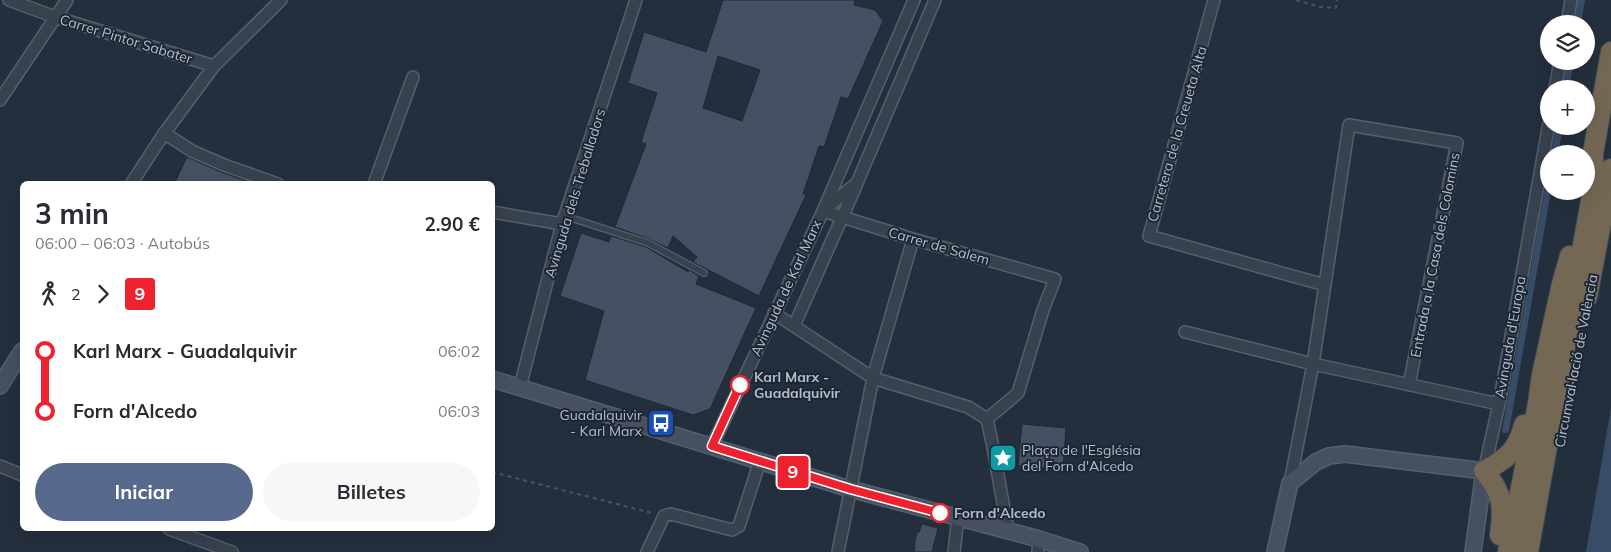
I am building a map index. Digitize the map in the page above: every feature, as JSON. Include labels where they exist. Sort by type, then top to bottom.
[{"type":"highway","points":[[1594,145],[1611,52]]},
{"type":"highway","name":"Circumval·lació de València","points":[[1540,552],[1580,326],[1593,271],[1611,169]]},
{"type":"highway","name":"Circumval·lació de València","points":[[1508,552],[1538,404],[1542,375],[1562,284],[1572,249],[1580,200]]},
{"type":"highway","points":[[1528,552],[1591,200]]},
{"type":"highway","points":[[1500,552],[1499,545],[1503,514],[1500,496],[1494,483],[1484,471],[1503,461],[1514,450],[1522,435],[1530,403],[1542,375]]},
{"type":"street","name":"Carrer Pintor Sabater","points":[[9,0],[55,17],[214,66]]},
{"type":"street","points":[[0,100],[67,0]]},
{"type":"street","points":[[133,181],[164,133],[214,66],[281,0]]},
{"type":"street","name":"Avinguda dels Treballadors","points":[[520,388],[564,220],[636,0]]},
{"type":"street","name":"Avinguda de Karl Marx","points":[[712,446],[823,211],[914,0]]},
{"type":"street","name":"Avinguda de Karl Marx","points":[[794,326],[858,183],[935,0]]},
{"type":"street","name":"Carretera de la Creueta Alta","points":[[1214,0],[1149,236],[1325,285]]},
{"type":"street","points":[[1568,15],[1571,0]]},
{"type":"street","points":[[375,181],[413,77]]},
{"type":"street","name":"Entrada a la Casa dels Colomins","points":[[1325,285],[1349,126],[1457,143],[1410,385]]},
{"type":"street","points":[[164,133],[200,154],[224,165],[269,181]]},
{"type":"street","name":"Avinguda d'Europa","points":[[1473,552],[1484,471],[1547,135]]},
{"type":"street","name":"Avinguda de Karl Marx","points":[[823,211],[858,183]]},
{"type":"street","name":"Carrer de Salem","points":[[823,211],[913,239],[1055,279],[1043,310],[1018,393],[986,419]]},
{"type":"street","points":[[495,212],[564,220]]},
{"type":"street","points":[[838,552],[873,378],[913,239]]},
{"type":"street","points":[[1275,552],[1313,364],[1325,285]]},
{"type":"street","points":[[774,313],[873,378],[968,407],[986,419],[1008,531]]},
{"type":"street","points":[[1186,332],[1313,364],[1498,404]]},
{"type":"street","points":[[0,386],[20,354]]},
{"type":"street","points":[[495,380],[850,489],[1008,531],[1039,546],[1080,552]]},
{"type":"street","points":[[1290,483],[1316,462],[1329,456],[1345,454],[1484,471]]},
{"type":"street","points":[[647,552],[664,516],[671,514],[732,530],[740,526],[760,461]]},
{"type":"street","points":[[0,466],[20,474]]},
{"type":"street","points":[[954,552],[958,517]]},
{"type":"street","points":[[174,531],[232,552]]},
{"type":"lane","points":[[564,220],[648,243],[704,273]]},
{"type":"path","points":[[1296,0],[1320,7],[1336,8],[1337,0]]},
{"type":"path","points":[[495,473],[664,516]]},
{"type":"water","points":[[1611,408],[1611,552],[1586,552]]},
{"type":"building","points":[[723,0],[855,0],[854,5],[875,10],[883,21],[848,99],[841,97],[824,147],[819,146],[803,194],[806,195],[759,296],[693,262],[697,257],[673,236],[668,248],[615,227],[646,144],[641,142],[657,93],[628,83],[644,32],[706,52]],"holes":[[[718,56],[760,70],[742,121],[703,108]]]},
{"type":"building","points":[[187,157],[246,181],[175,181]]},
{"type":"building","points":[[581,233],[609,242],[611,236],[646,247],[688,272],[689,270],[699,276],[696,284],[756,308],[710,409],[693,415],[585,380],[604,311],[560,296]]},
{"type":"building","points":[[1022,424],[1066,428],[1063,469],[1018,466]]},
{"type":"building","points":[[922,524],[938,528],[932,552],[914,552],[917,532],[919,532]]},
{"type":"waterway","points":[[1578,15],[1580,0]]},
{"type":"waterway","points":[[1580,15],[1583,0]]},
{"type":"waterway","points":[[1566,80],[1567,70]]},
{"type":"waterway","points":[[1569,80],[1570,70]]},
{"type":"waterway","points":[[1555,145],[1556,135]]},
{"type":"waterway","points":[[1558,145],[1559,135]]},
{"type":"waterway","points":[[1504,431],[1545,200]]},
{"type":"waterway","points":[[1507,431],[1547,200]]},
{"type":"bus line","name":"9","points":[[740,385],[712,446],[850,489],[940,513]]},
{"type":"place","name":"Karl Marx - Guadalquivir","points":[[740,385]]},
{"type":"place","name":"Guadalquivir - Karl Marx","points":[[661,423]]},
{"type":"place","name":"Plaça de l'Església del Forn d'Alcedo","points":[[1003,458]]},
{"type":"place","name":"Forn d'Alcedo","points":[[940,513]]}]
